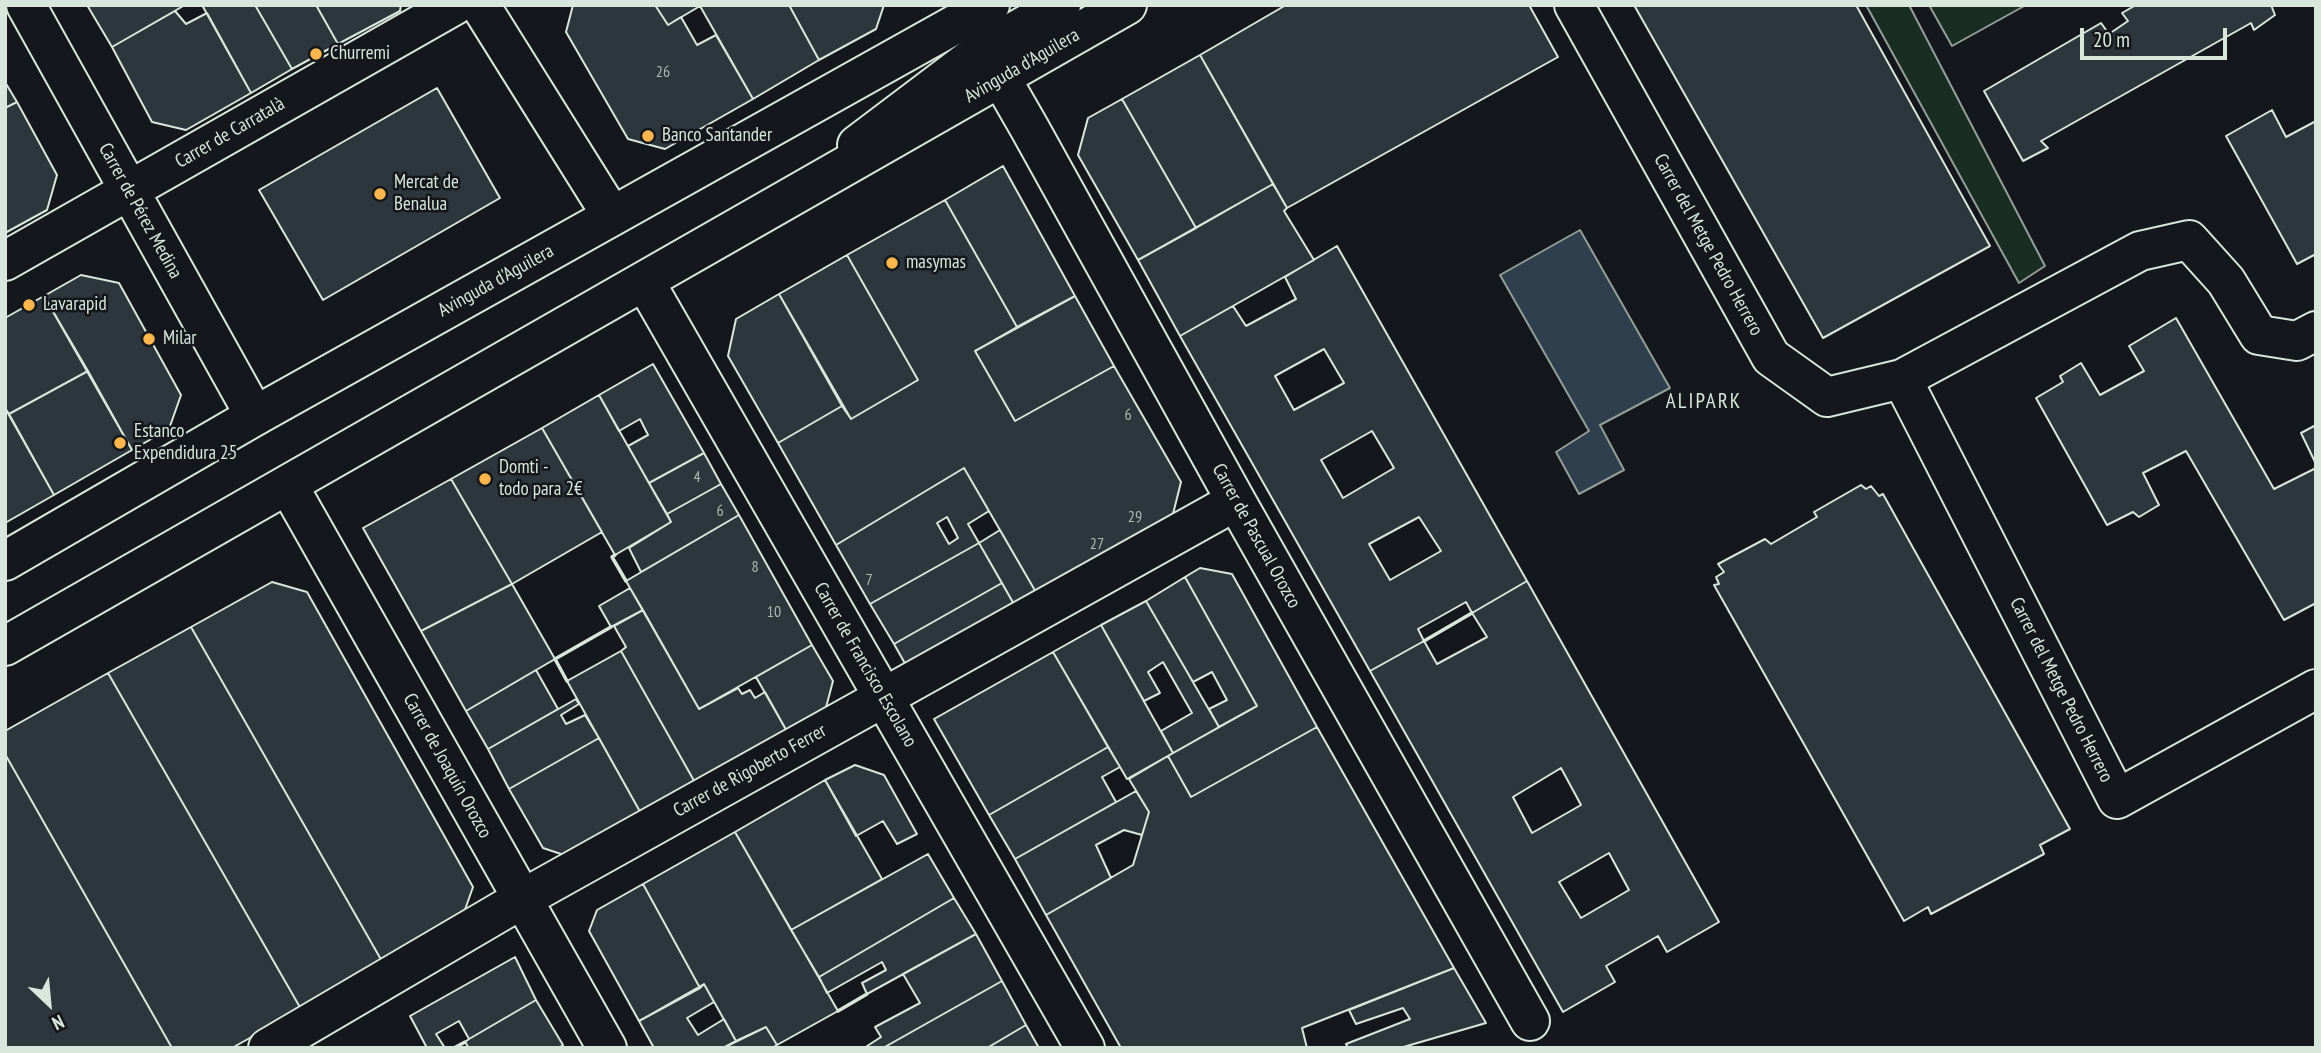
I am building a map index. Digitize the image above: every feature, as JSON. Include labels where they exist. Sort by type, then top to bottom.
[{"type":"street","name":"Carrer de Pérez Medina","points":[[26,5],[255,416]]},
{"type":"street","name":"Carrer de Carratalà","points":[[5,261],[455,5]]},
{"type":"street","points":[[481,5],[612,216]]},
{"type":"street","name":"Avinguda d'Aguilera","points":[[5,561],[255,416],[612,216],[977,32],[1061,5]]},
{"type":"street","name":"Avinguda d'Aguilera","points":[[5,646],[771,209],[977,32],[1127,5]]},
{"type":"street","name":"Carrer del Metge Pedro Herrero","points":[[1574,5],[1771,357],[1827,397],[1902,379],[2140,251],[2189,240],[2226,281],[2259,335],[2297,341],[2316,331]]},
{"type":"street","name":"Carrer de Pascual Orozco","points":[[977,32],[1236,501],[1530,1021]]},
{"type":"street","name":"Carrer de Francisco Escolano","points":[[645,282],[1085,1048]]},
{"type":"street","name":"Carrer del Metge Pedro Herrero","points":[[1902,379],[2117,799],[2316,689]]},
{"type":"street","name":"Carrer de Joaquín Orozco","points":[[288,485],[607,1048]]},
{"type":"street","name":"Carrer de Rigoberto Ferrer","points":[[268,1048],[522,899],[1236,501]]},
{"type":"green space","points":[[1866,5],[1909,5],[2045,266],[2019,283]]},
{"type":"green space","points":[[1929,5],[2026,5],[1952,46]]},
{"type":"water","points":[[1580,230],[1670,388],[1600,425],[1624,470],[1579,494],[1556,452],[1589,431],[1500,275]]},
{"type":"building","points":[[87,5],[185,5],[112,47]]},
{"type":"building","points":[[202,5],[255,5],[292,69],[251,93]]},
{"type":"building","points":[[255,5],[316,5],[338,44],[292,69]]},
{"type":"building","points":[[316,5],[401,5],[400,11],[338,44]]},
{"type":"building","points":[[573,5],[655,5],[668,25],[681,17],[697,45],[716,35],[753,99],[665,149],[628,139],[566,32]]},
{"type":"building","points":[[655,5],[789,5],[819,60],[753,99],[700,6],[668,25]]},
{"type":"building","points":[[789,5],[884,5],[876,29],[819,60]]},
{"type":"building","points":[[1286,5],[1529,5],[1558,57],[1287,208],[1200,55]]},
{"type":"building","points":[[1634,5],[1856,5],[1990,246],[1823,338]]},
{"type":"building","points":[[2136,5],[2271,5],[2275,15],[2254,30],[2251,23],[2041,141],[2048,148],[2023,161],[1984,91],[2101,23],[2109,34],[2128,21],[2122,13]]},
{"type":"building","points":[[175,11],[186,24],[207,13],[251,93],[186,130],[152,122],[112,47]]},
{"type":"building","points":[[1200,55],[1273,184],[1196,228],[1122,99]]},
{"type":"building","points":[[5,82],[17,102],[5,108]]},
{"type":"building","name":"Mercat de Benalua","points":[[437,88],[500,198],[323,300],[259,190]]},
{"type":"building","points":[[1122,99],[1196,228],[1138,260],[1078,155],[1088,118]]},
{"type":"building","points":[[17,102],[57,175],[47,210],[5,233],[5,108]]},
{"type":"building","points":[[2272,110],[2286,137],[2316,121],[2316,254],[2297,264],[2226,136]]},
{"type":"building","points":[[1003,166],[1075,296],[1017,327],[945,200]]},
{"type":"building","points":[[1273,184],[1287,208],[1284,211],[1314,260],[1180,336],[1138,260]]},
{"type":"building","points":[[945,200],[1017,327],[975,351],[1015,421],[1114,366],[1181,482],[1172,518],[1037,594],[964,468],[836,545],[778,443],[842,406],[851,419],[918,380],[847,255]]},
{"type":"building","points":[[1337,246],[1527,581],[1472,613],[1466,602],[1418,629],[1424,641],[1370,671],[1180,336],[1233,306],[1246,326],[1296,299],[1285,277]],"holes":[[[1324,349],[1344,383],[1294,410],[1275,376]],[[1372,431],[1394,468],[1343,498],[1321,460]],[[1419,517],[1441,551],[1390,580],[1369,544]]]},
{"type":"building","points":[[847,255],[918,380],[851,419],[779,294]]},
{"type":"building","points":[[81,275],[119,283],[181,395],[169,429],[132,450],[44,296]]},
{"type":"building","points":[[779,294],[842,406],[778,443],[728,356],[736,319]]},
{"type":"building","points":[[44,296],[88,371],[9,414],[5,408],[5,318]]},
{"type":"building","points":[[1075,296],[1114,366],[1015,421],[975,351]]},
{"type":"building","points":[[2176,318],[2274,489],[2316,468],[2316,603],[2284,620],[2186,451],[2143,473],[2159,505],[2139,517],[2133,512],[2107,525],[2036,398],[2063,382],[2060,376],[2081,363],[2100,395],[2144,371],[2129,346]]},
{"type":"building","points":[[653,364],[704,453],[649,483],[628,446],[648,435],[640,419],[619,431],[599,395]]},
{"type":"building","points":[[88,371],[132,450],[54,495],[9,414]]},
{"type":"building","points":[[599,395],[671,522],[615,555],[542,428]]},
{"type":"building","points":[[5,408],[54,495],[5,523]]},
{"type":"building","points":[[2316,425],[2316,464],[2301,433]]},
{"type":"building","points":[[542,428],[602,532],[512,584],[451,479]]},
{"type":"building","points":[[704,453],[721,484],[667,514],[649,483]]},
{"type":"building","points":[[964,468],[989,511],[968,524],[979,543],[870,604],[836,545]],"holes":[[[947,517],[958,538],[949,544],[937,523]]]},
{"type":"building","points":[[451,479],[512,584],[421,631],[363,528]]},
{"type":"building","points":[[721,484],[739,515],[641,572],[629,548],[671,522],[667,514]]},
{"type":"building","points":[[1861,485],[1866,489],[1871,486],[1879,496],[1883,494],[2070,829],[2040,845],[2044,854],[1931,914],[1928,907],[1904,921],[1714,585],[1719,584],[1716,577],[1724,572],[1718,564],[1765,539],[1771,544],[1817,517],[1814,512]]},
{"type":"building","points":[[739,515],[812,645],[699,709],[626,581]]},
{"type":"building","points":[[1000,530],[1037,594],[1015,606],[979,543]]},
{"type":"building","points":[[979,543],[1002,583],[894,644],[870,604]]},
{"type":"building","points":[[1200,568],[1232,574],[1317,727],[1191,797],[1168,756],[1257,706],[1185,577]]},
{"type":"building","points":[[1185,577],[1257,706],[1219,727],[1209,709],[1227,700],[1212,672],[1193,682],[1146,601]]},
{"type":"building","points":[[1527,581],[1719,922],[1667,952],[1658,936],[1606,966],[1615,982],[1563,1012],[1370,671],[1424,641],[1437,664],[1487,637],[1472,613]],"holes":[[[1561,768],[1581,805],[1532,833],[1513,797]],[[1609,853],[1629,890],[1581,918],[1559,882]]]},
{"type":"building","points":[[272,582],[307,592],[473,887],[461,921],[383,963],[191,627]]},
{"type":"building","points":[[1002,583],[1015,606],[907,667],[894,644]]},
{"type":"building","points":[[512,584],[555,659],[466,711],[421,631]]},
{"type":"building","points":[[630,588],[643,610],[611,627],[599,606]]},
{"type":"building","points":[[1146,601],[1219,727],[1173,753],[1161,731],[1192,713],[1163,662],[1148,672],[1160,693],[1144,701],[1101,625]]},
{"type":"building","points":[[643,610],[699,709],[738,688],[742,694],[750,690],[755,698],[765,692],[789,735],[697,786],[621,651],[626,647],[614,626]]},
{"type":"building","points":[[1101,625],[1173,753],[1127,779],[1053,652]]},
{"type":"building","points":[[191,627],[383,963],[301,1009],[108,673]]},
{"type":"building","points":[[812,645],[833,681],[824,715],[789,735],[756,677]]},
{"type":"building","points":[[621,651],[697,786],[643,817],[567,681]]},
{"type":"building","points":[[1053,652],[1108,747],[989,815],[934,719]]},
{"type":"building","points":[[536,670],[558,709],[488,749],[466,711]]},
{"type":"building","points":[[108,673],[301,1009],[232,1048],[172,1048],[5,754],[5,731]]},
{"type":"building","points":[[576,699],[579,704],[561,715],[566,724],[585,715],[599,738],[509,789],[488,749]]},
{"type":"building","points":[[1317,727],[1454,968],[1302,1028],[1307,1048],[1121,1048],[1046,915],[1133,865],[1149,812],[1129,779],[1168,756],[1191,797]]},
{"type":"building","points":[[599,738],[643,817],[573,858],[543,848],[509,789]]},
{"type":"building","points":[[1108,747],[1120,767],[1102,777],[1116,802],[1015,859],[989,815]]},
{"type":"building","points":[[5,754],[172,1048],[5,1048]]},
{"type":"building","points":[[855,765],[884,775],[917,834],[897,844],[883,821],[856,836],[825,780]]},
{"type":"building","points":[[825,780],[882,879],[791,930],[735,832]]},
{"type":"building","points":[[1136,791],[1149,812],[1142,835],[1124,830],[1096,845],[1111,878],[1046,915],[1015,859]]},
{"type":"building","points":[[735,832],[838,1011],[777,1045],[766,1027],[736,1041],[704,984],[700,988],[643,884]]},
{"type":"building","points":[[928,854],[954,898],[819,977],[791,930]]},
{"type":"building","points":[[643,884],[700,988],[639,1021],[589,931],[597,910]]},
{"type":"building","points":[[954,898],[976,934],[867,994],[862,983],[886,970],[882,962],[827,993],[819,977]]},
{"type":"building","points":[[976,934],[1002,981],[883,1048],[864,1048],[881,1037],[875,1027],[920,1003],[903,974]]},
{"type":"building","points":[[515,957],[536,1000],[469,1039],[459,1021],[436,1034],[445,1048],[427,1048],[410,1016]]},
{"type":"building","points":[[1454,968],[1486,1023],[1400,1048],[1348,1048],[1346,1044],[1410,1019],[1403,1008],[1356,1024],[1349,1010]]},
{"type":"building","points":[[1002,981],[1026,1025],[987,1048],[883,1048]]},
{"type":"building","points":[[704,984],[714,1002],[687,1018],[698,1035],[724,1019],[736,1041],[723,1048],[654,1048],[639,1021]]},
{"type":"building","points":[[536,1000],[563,1045],[559,1048],[469,1048],[465,1042],[469,1039]]},
{"type":"building","points":[[1026,1025],[1039,1048],[987,1048]]},
{"type":"building","points":[[766,1027],[777,1045],[772,1048],[723,1048]]},
{"type":"wall","points":[[615,555],[612,557],[626,581]]},
{"type":"wall","points":[[1424,641],[1472,613]]},
{"type":"wall","points":[[567,681],[555,659],[611,627]]},
{"type":"wall","points":[[838,1011],[867,994]]},
{"type":"wall","points":[[454,1048],[465,1042]]},
{"type":"place","name":"Churremi","points":[[316,54]]},
{"type":"place","name":"Banco Santander","points":[[648,136]]},
{"type":"place","name":"Mercat de Benalua","points":[[380,194]]},
{"type":"place","name":"masymas","points":[[892,263]]},
{"type":"place","name":"Lavarapid","points":[[29,305]]},
{"type":"place","name":"Milar","points":[[149,339]]},
{"type":"place","name":"Estanco Expendidura 25","points":[[120,443]]},
{"type":"place","name":"Domti - todo para 2€","points":[[485,479]]},
{"type":"district","name":"ALIPARK","points":[[1704,402]]}]
